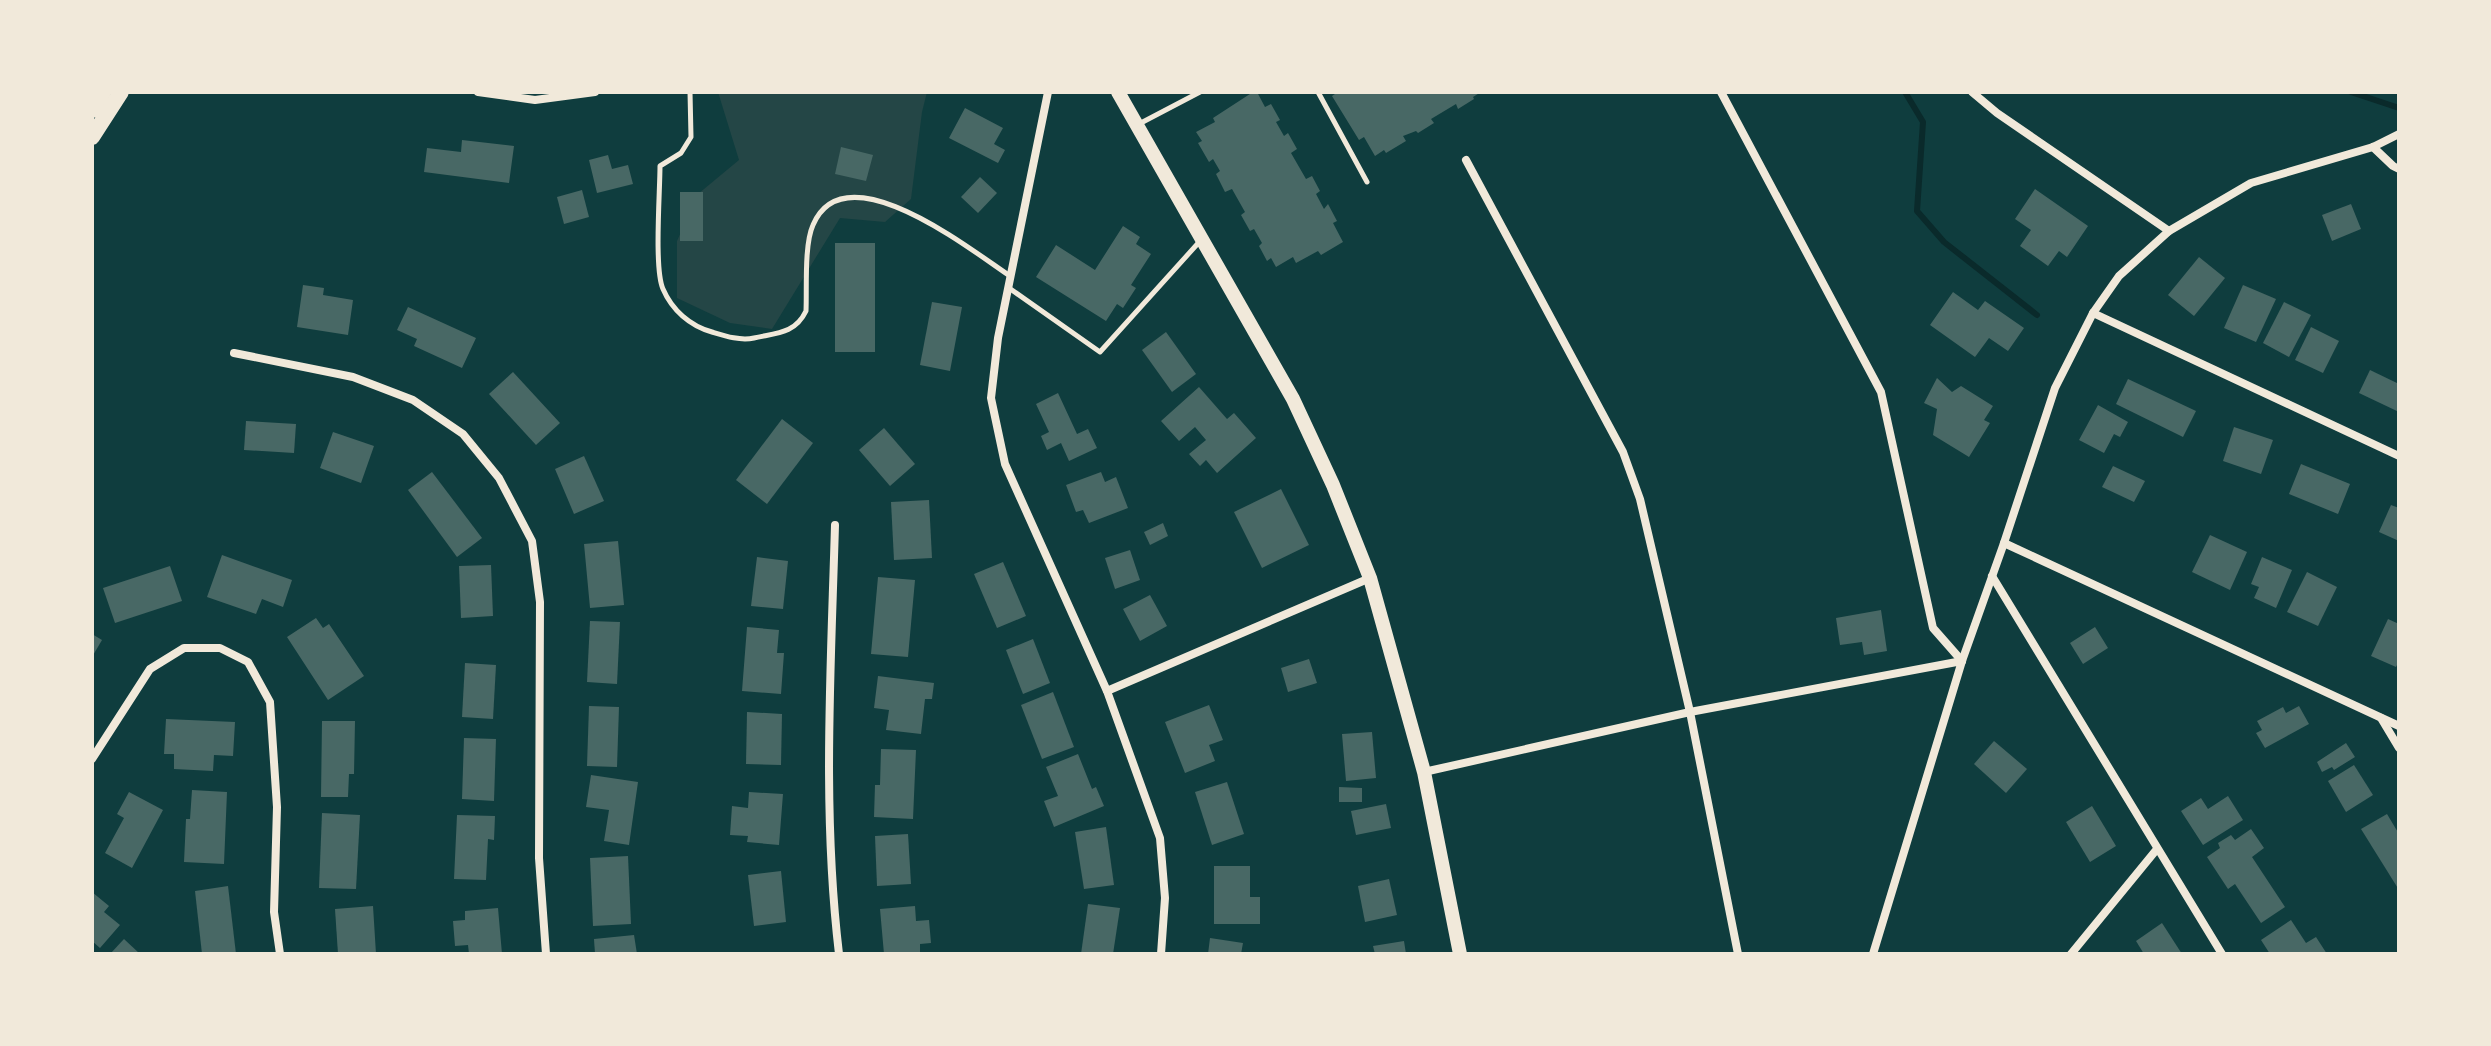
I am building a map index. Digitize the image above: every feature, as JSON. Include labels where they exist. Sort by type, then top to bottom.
[{"type":"highway","points":[[92,110],[103,92]]},
{"type":"highway","points":[[92,137],[121,92]]},
{"type":"main road","points":[[1118,92],[1293,399],[1333,485],[1370,578],[1424,772],[1460,954]]},
{"type":"street","points":[[478,92],[535,100],[595,92]]},
{"type":"street","points":[[1048,92],[998,338],[991,398],[1005,464],[1107,691],[1160,838],[1165,898],[1161,954]]},
{"type":"street","points":[[1721,92],[1881,392],[1933,628],[1962,661]]},
{"type":"street","points":[[1972,92],[1997,113],[2169,231]]},
{"type":"street","points":[[1873,954],[1962,661],[2055,388],[2093,313],[2119,276],[2169,231],[2251,183],[2373,147],[2399,134]]},
{"type":"street","points":[[2373,147],[2399,169]]},
{"type":"street","points":[[1466,160],[1623,452],[1640,499],[1690,712],[1738,954]]},
{"type":"street","points":[[2093,313],[2399,456]]},
{"type":"street","points":[[234,353],[353,377],[413,400],[463,434],[499,478],[532,541],[540,602],[539,858],[546,954]]},
{"type":"street","points":[[835,525],[828,779],[832,893],[839,954]]},
{"type":"street","points":[[2004,543],[2399,726]]},
{"type":"street","points":[[1992,576],[2222,954]]},
{"type":"street","points":[[1107,691],[1370,578]]},
{"type":"street","points":[[92,759],[150,669],[184,648],[220,648],[248,662],[270,702],[277,807],[274,912],[280,954]]},
{"type":"street","points":[[1424,772],[1690,712],[1962,661]]},
{"type":"street","points":[[2380,717],[2399,748]]},
{"type":"street","points":[[2071,954],[2157,849]]},
{"type":"lane","points":[[690,92],[691,137],[688,145],[660,166],[659,268],[662,287],[676,311],[695,327],[745,340],[786,332],[800,322],[806,311],[811,228],[825,208],[839,200],[860,198],[897,205],[1010,276]]},
{"type":"lane","points":[[1137,125],[1200,92]]},
{"type":"lane","points":[[1318,92],[1367,182]]},
{"type":"lane","points":[[1008,287],[1100,352],[1202,239]]},
{"type":"shaded area","points":[[718,92],[927,92],[911,199],[885,222],[840,218],[772,329],[730,323],[677,298],[677,241],[698,194],[739,160]]},
{"type":"building","points":[[1257,92],[1265,107],[1271,104],[1284,136],[1288,133],[1297,149],[1291,153],[1306,179],[1312,176],[1324,209],[1328,204],[1337,221],[1333,223],[1343,242],[1321,255],[1318,251],[1296,263],[1293,257],[1276,267],[1271,258],[1267,261],[1259,246],[1262,243],[1241,215],[1245,212],[1232,189],[1225,192],[1216,174],[1220,171],[1213,159],[1209,162],[1198,143],[1202,141],[1196,132],[1215,122],[1213,118]]},
{"type":"building","points":[[1338,92],[1481,92],[1458,109],[1456,104],[1431,119],[1434,123],[1418,133],[1403,136],[1406,141],[1375,156],[1364,137],[1359,140],[1332,96]]},
{"type":"building","points":[[965,108],[1003,128],[994,144],[1005,150],[998,163],[949,138]]},
{"type":"building","points":[[462,140],[514,146],[509,183],[424,172],[427,148],[461,152]]},
{"type":"building","points":[[841,147],[873,155],[866,181],[835,174]]},
{"type":"building","points":[[608,155],[612,169],[628,165],[633,184],[597,193],[589,160]]},
{"type":"building","points":[[980,177],[997,193],[978,213],[961,197]]},
{"type":"building","points":[[2035,189],[2088,226],[2067,257],[2059,251],[2048,266],[2020,246],[2031,230],[2015,219]]},
{"type":"building","points":[[582,190],[589,217],[564,224],[557,197]]},
{"type":"building","points":[[680,192],[703,192],[703,241],[680,241]]},
{"type":"building","points":[[2351,204],[2361,229],[2332,241],[2322,215]]},
{"type":"building","points":[[1123,226],[1140,237],[1136,244],[1151,254],[1131,285],[1136,288],[1123,308],[1117,304],[1106,321],[1036,277],[1056,245],[1095,270]]},
{"type":"building","points":[[835,243],[875,243],[875,352],[835,352]]},
{"type":"building","points":[[2199,257],[2225,278],[2194,316],[2168,295]]},
{"type":"building","points":[[303,285],[324,288],[323,295],[353,300],[348,335],[297,327]]},
{"type":"building","points":[[2243,285],[2276,299],[2256,342],[2224,328]]},
{"type":"building","points":[[1953,292],[1978,310],[1985,301],[2024,328],[2008,351],[1989,338],[1975,357],[1930,325]]},
{"type":"building","points":[[932,302],[962,307],[950,371],[920,365]]},
{"type":"building","points":[[2284,302],[2311,315],[2289,357],[2263,343]]},
{"type":"building","points":[[408,307],[476,338],[462,368],[414,346],[417,339],[397,330]]},
{"type":"building","points":[[2311,327],[2339,341],[2323,373],[2295,360]]},
{"type":"building","points":[[1166,332],[1196,374],[1172,392],[1142,350]]},
{"type":"building","points":[[2370,370],[2399,384],[2399,412],[2359,393]]},
{"type":"building","points":[[513,372],[560,423],[536,445],[489,394]]},
{"type":"building","points":[[1937,378],[1952,392],[1961,386],[1993,406],[1984,420],[1990,423],[1969,457],[1933,435],[1937,409],[1924,403]]},
{"type":"building","points":[[2128,379],[2196,411],[2183,437],[2116,404]]},
{"type":"building","points":[[1199,387],[1227,419],[1234,413],[1256,438],[1217,473],[1206,460],[1200,466],[1189,454],[1206,440],[1195,427],[1179,441],[1161,421]]},
{"type":"building","points":[[1058,393],[1077,434],[1088,429],[1097,448],[1069,461],[1061,443],[1047,450],[1041,436],[1049,432],[1036,404]]},
{"type":"building","points":[[2098,405],[2128,422],[2120,437],[2114,434],[2104,453],[2079,440]]},
{"type":"building","points":[[782,419],[813,443],[767,504],[736,480]]},
{"type":"building","points":[[246,421],[296,424],[294,453],[244,450]]},
{"type":"building","points":[[2234,427],[2273,440],[2261,474],[2223,461]]},
{"type":"building","points":[[884,428],[915,464],[890,486],[859,450]]},
{"type":"building","points":[[333,432],[374,446],[361,483],[320,468]]},
{"type":"building","points":[[584,456],[604,501],[574,514],[555,469]]},
{"type":"building","points":[[2301,464],[2350,484],[2338,514],[2289,494]]},
{"type":"building","points":[[2113,466],[2145,481],[2134,502],[2102,487]]},
{"type":"building","points":[[432,472],[482,538],[457,557],[408,490]]},
{"type":"building","points":[[1101,472],[1105,482],[1116,477],[1128,508],[1089,523],[1083,510],[1076,512],[1066,485]]},
{"type":"building","points":[[1281,489],[1309,545],[1262,568],[1234,512]]},
{"type":"building","points":[[929,500],[932,558],[894,560],[891,502]]},
{"type":"building","points":[[2391,505],[2399,508],[2399,541],[2379,532]]},
{"type":"building","points":[[1163,523],[1168,536],[1150,545],[1144,532]]},
{"type":"building","points":[[2210,535],[2247,552],[2230,590],[2192,572]]},
{"type":"building","points":[[618,541],[624,605],[590,608],[584,544]]},
{"type":"building","points":[[1130,550],[1140,580],[1115,589],[1105,558]]},
{"type":"building","points":[[222,555],[292,580],[283,607],[262,599],[256,614],[207,597]]},
{"type":"building","points":[[757,557],[788,561],[783,609],[751,606]]},
{"type":"building","points":[[2262,557],[2292,570],[2276,608],[2254,598],[2259,587],[2251,584]]},
{"type":"building","points":[[1003,562],[1026,616],[997,628],[974,574]]},
{"type":"building","points":[[491,565],[493,616],[461,618],[459,566]]},
{"type":"building","points":[[170,566],[182,601],[115,623],[103,588]]},
{"type":"building","points":[[2307,572],[2337,587],[2318,626],[2287,612]]},
{"type":"building","points":[[878,577],[915,580],[908,657],[871,654]]},
{"type":"building","points":[[1150,595],[1167,626],[1140,641],[1123,609]]},
{"type":"building","points":[[1881,610],[1887,651],[1864,655],[1862,642],[1840,645],[1836,618]]},
{"type":"building","points":[[316,618],[323,628],[329,624],[364,676],[328,700],[287,637]]},
{"type":"building","points":[[2388,619],[2399,624],[2399,661],[2396,667],[2371,656]]},
{"type":"building","points":[[590,621],[620,622],[617,684],[587,682]]},
{"type":"building","points":[[747,627],[779,630],[777,653],[784,653],[781,694],[742,691]]},
{"type":"building","points":[[2095,627],[2108,648],[2083,664],[2070,643]]},
{"type":"building","points":[[92,634],[102,640],[92,657]]},
{"type":"building","points":[[1033,639],[1050,683],[1023,694],[1006,650]]},
{"type":"building","points":[[1309,659],[1317,683],[1288,692],[1281,668]]},
{"type":"building","points":[[465,663],[496,665],[493,719],[462,717]]},
{"type":"building","points":[[878,676],[934,683],[932,699],[925,699],[921,734],[886,730],[889,710],[874,708]]},
{"type":"building","points":[[1053,692],[1074,747],[1042,759],[1021,705]]},
{"type":"building","points":[[1209,705],[1223,740],[1209,745],[1215,761],[1185,773],[1165,722]]},
{"type":"building","points":[[589,706],[619,707],[617,767],[587,766]]},
{"type":"building","points":[[2299,706],[2309,724],[2265,748],[2256,733],[2262,730],[2257,721],[2283,707],[2286,713]]},
{"type":"building","points":[[747,712],[782,714],[781,765],[746,764]]},
{"type":"building","points":[[166,719],[235,722],[233,756],[214,755],[213,771],[174,769],[174,754],[164,754]]},
{"type":"building","points":[[322,721],[355,721],[354,774],[349,774],[348,797],[321,797]]},
{"type":"building","points":[[1372,732],[1376,778],[1346,781],[1342,734]]},
{"type":"building","points":[[464,738],[496,739],[494,801],[462,799]]},
{"type":"building","points":[[1994,741],[2027,769],[2006,793],[1974,764]]},
{"type":"building","points":[[2346,743],[2355,757],[2334,770],[2332,767],[2322,772],[2317,762]]},
{"type":"building","points":[[881,749],[916,750],[913,819],[874,817],[875,785],[880,785]]},
{"type":"building","points":[[1078,754],[1092,789],[1096,787],[1104,806],[1054,827],[1044,801],[1058,796],[1046,767]]},
{"type":"building","points":[[2354,765],[2373,795],[2346,812],[2328,781]]},
{"type":"building","points":[[591,775],[638,782],[629,845],[604,841],[609,810],[586,807]]},
{"type":"building","points":[[1227,782],[1244,834],[1212,845],[1195,792]]},
{"type":"building","points":[[1339,787],[1362,788],[1362,802],[1339,802]]},
{"type":"building","points":[[192,790],[227,792],[224,864],[184,862],[186,819],[190,819]]},
{"type":"building","points":[[129,792],[163,810],[132,868],[105,853],[124,818],[117,814]]},
{"type":"building","points":[[749,792],[783,794],[779,845],[747,842],[748,836],[730,835],[732,806],[748,808]]},
{"type":"building","points":[[2228,796],[2243,820],[2203,845],[2181,811],[2201,798],[2208,809]]},
{"type":"building","points":[[1386,804],[1391,828],[1356,835],[1351,811]]},
{"type":"building","points":[[2092,806],[2116,846],[2090,862],[2066,822]]},
{"type":"building","points":[[322,813],[360,815],[356,889],[319,888]]},
{"type":"building","points":[[2387,814],[2399,834],[2399,890],[2361,829]]},
{"type":"building","points":[[457,815],[495,816],[494,840],[488,839],[486,880],[454,879]]},
{"type":"building","points":[[1106,827],[1114,885],[1084,889],[1075,832]]},
{"type":"building","points":[[2251,829],[2264,848],[2252,857],[2285,907],[2261,923],[2235,884],[2228,889],[2207,857],[2220,848],[2218,843],[2231,835],[2235,840]]},
{"type":"building","points":[[908,834],[911,884],[877,886],[875,836]]},
{"type":"building","points":[[628,856],[631,924],[593,926],[590,858]]},
{"type":"building","points":[[1214,866],[1250,866],[1250,897],[1260,897],[1260,924],[1214,924]]},
{"type":"building","points":[[781,871],[786,922],[754,926],[748,875]]},
{"type":"building","points":[[1389,879],[1397,915],[1365,922],[1358,886]]},
{"type":"building","points":[[228,886],[236,954],[202,954],[195,891]]},
{"type":"building","points":[[92,892],[109,906],[104,912],[120,925],[100,948],[92,941]]},
{"type":"building","points":[[1088,904],[1120,908],[1113,954],[1081,954]]},
{"type":"building","points":[[373,906],[376,954],[338,954],[335,909]]},
{"type":"building","points":[[915,906],[916,921],[929,920],[931,943],[920,944],[920,954],[884,954],[880,909]]},
{"type":"building","points":[[498,908],[502,954],[469,954],[468,945],[455,946],[453,921],[465,920],[465,911]]},
{"type":"building","points":[[2291,920],[2306,943],[2316,937],[2327,954],[2270,954],[2261,940]]},
{"type":"building","points":[[2162,923],[2182,954],[2144,954],[2136,941]]},
{"type":"building","points":[[634,935],[637,954],[595,954],[594,939]]},
{"type":"building","points":[[1210,938],[1243,943],[1241,954],[1208,954]]},
{"type":"building","points":[[124,939],[140,954],[110,954]]},
{"type":"building","points":[[1404,941],[1406,954],[1375,954],[1373,946]]},
{"type":"waterway","points":[[1905,92],[1923,122],[1917,211],[1944,242],[2037,315]]},
{"type":"waterway","points":[[2351,92],[2399,108]]}]
